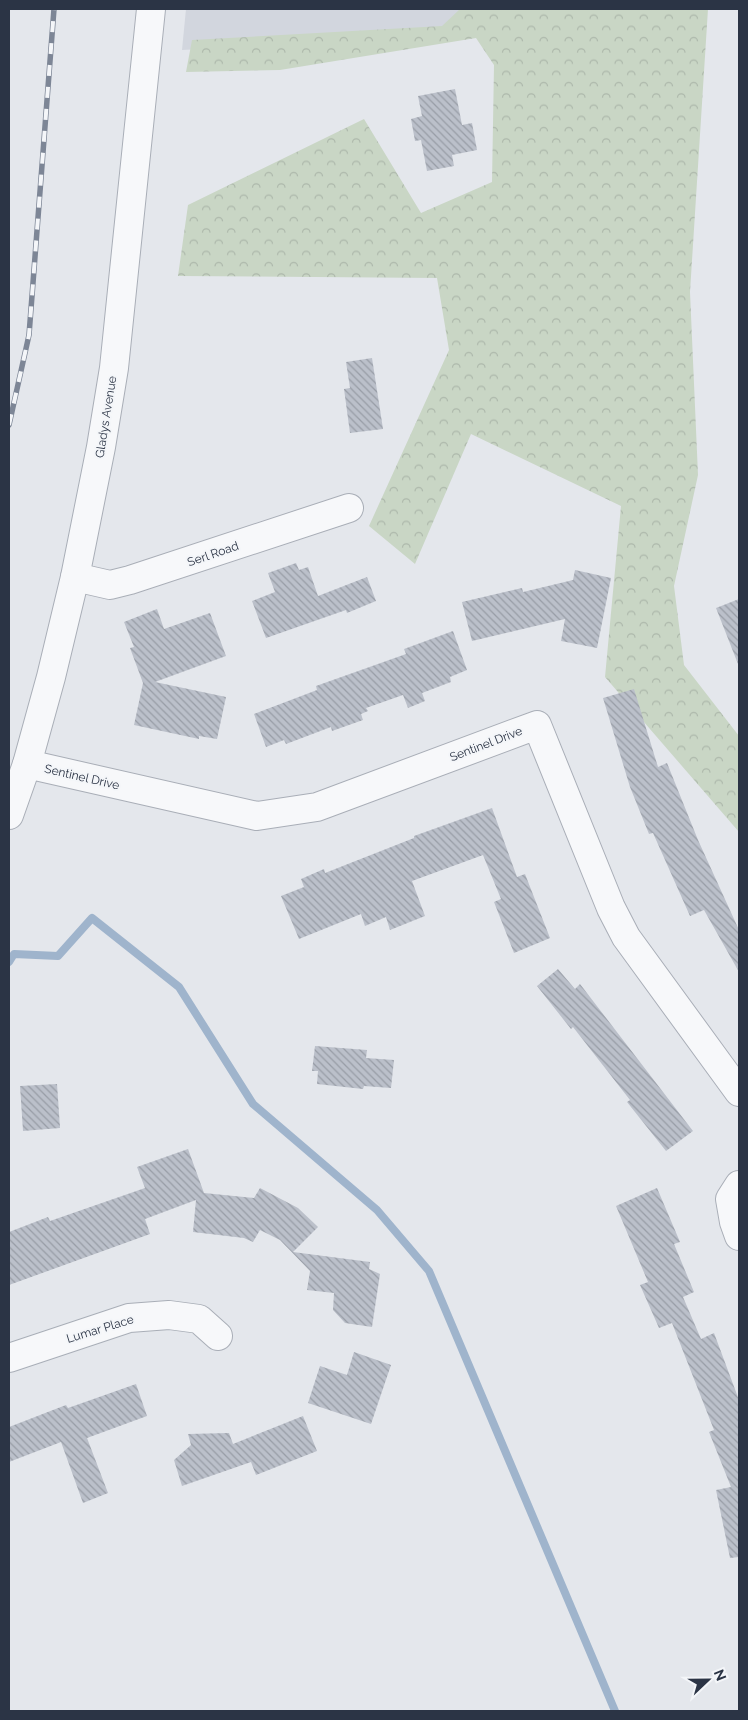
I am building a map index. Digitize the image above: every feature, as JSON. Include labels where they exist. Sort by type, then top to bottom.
[{"type":"street","name":"Gladys Avenue","points":[[9,815],[27,764],[52,677],[75,577],[101,447],[114,368],[151,9]]},
{"type":"street","name":"Serl Road","points":[[75,577],[110,585],[130,580],[349,508]]},
{"type":"street","name":"Sentinel Drive","points":[[27,764],[257,816],[318,807],[537,725],[611,908],[626,937],[739,1092]]},
{"type":"street","points":[[739,1185],[730,1199],[734,1222],[739,1236]]},
{"type":"street","name":"Lumar Place","points":[[9,1358],[129,1318],[169,1314],[199,1319],[218,1336]]},
{"type":"shaded area","points":[[186,9],[500,9],[464,35],[182,50]]},
{"type":"green space","points":[[460,9],[708,9],[690,292],[698,475],[674,586],[684,665],[739,736],[739,832],[605,677],[621,506],[471,434],[415,564],[369,526],[449,350],[437,278],[178,276],[188,205],[364,119],[421,213],[492,182],[494,65],[476,38],[280,70],[186,72],[192,40],[442,26]]},
{"type":"building","points":[[455,89],[462,125],[472,123],[477,150],[452,155],[454,166],[427,171],[421,140],[415,141],[411,119],[422,116],[418,96]]},
{"type":"building","points":[[372,358],[383,429],[350,433],[344,389],[350,388],[346,362]]},
{"type":"building","points":[[296,563],[299,570],[308,567],[318,596],[367,577],[376,601],[347,613],[346,610],[266,638],[252,601],[275,592],[268,573]]},
{"type":"building","points":[[575,570],[611,578],[597,648],[561,641],[565,619],[472,641],[462,602],[522,588],[523,592],[573,580]]},
{"type":"building","points":[[739,599],[739,664],[738,664],[716,608]]},
{"type":"building","points":[[157,609],[164,629],[210,613],[226,656],[155,682],[226,697],[217,739],[199,736],[199,739],[134,725],[143,683],[130,648],[134,647],[124,622]]},
{"type":"building","points":[[453,631],[467,670],[450,677],[451,682],[422,693],[425,701],[408,708],[403,695],[366,708],[368,711],[361,714],[363,720],[332,731],[331,727],[286,744],[284,740],[266,747],[254,714],[317,690],[316,686],[406,654],[404,649]]},
{"type":"building","points":[[634,689],[658,767],[667,763],[698,840],[739,930],[739,972],[704,910],[690,916],[653,833],[649,834],[630,787],[603,698]]},
{"type":"building","points":[[492,808],[517,877],[525,874],[550,938],[514,953],[494,902],[501,899],[483,855],[412,881],[425,916],[390,930],[386,917],[365,926],[361,914],[299,939],[281,896],[304,887],[301,879],[324,869],[325,873],[414,838],[414,836]]},
{"type":"building","points":[[558,969],[575,989],[580,984],[693,1131],[666,1151],[627,1102],[630,1100],[573,1027],[571,1029],[537,986]]},
{"type":"building","points":[[315,1046],[367,1050],[366,1058],[394,1060],[391,1088],[364,1086],[363,1089],[317,1084],[318,1071],[312,1071]]},
{"type":"building","points":[[57,1084],[60,1128],[23,1131],[20,1086]]},
{"type":"building","points":[[188,1149],[204,1193],[254,1198],[260,1188],[298,1208],[318,1227],[293,1252],[370,1262],[369,1269],[380,1274],[372,1327],[345,1323],[333,1310],[334,1293],[307,1290],[310,1271],[280,1240],[260,1230],[253,1242],[244,1238],[193,1232],[196,1200],[145,1219],[150,1234],[9,1285],[9,1232],[48,1217],[50,1221],[145,1188],[137,1167]]},
{"type":"building","points":[[657,1188],[680,1242],[674,1244],[694,1292],[683,1297],[701,1339],[714,1333],[739,1400],[739,1557],[730,1558],[716,1490],[731,1487],[709,1432],[714,1430],[672,1323],[659,1328],[640,1285],[648,1282],[616,1206]]},
{"type":"building","points":[[354,1352],[391,1365],[371,1424],[308,1403],[320,1366],[347,1375]]},
{"type":"building","points":[[136,1384],[147,1416],[87,1438],[108,1493],[83,1503],[61,1442],[9,1462],[9,1427],[66,1405],[68,1408]]},
{"type":"building","points":[[303,1416],[317,1451],[256,1475],[251,1462],[182,1486],[174,1460],[191,1445],[188,1434],[229,1433],[233,1444]]},
{"type":"waterway","points":[[9,962],[14,954],[58,956],[92,918],[179,987],[253,1104],[377,1210],[429,1271],[615,1711]]},
{"type":"railway","points":[[9,425],[29,335],[54,9]]}]
